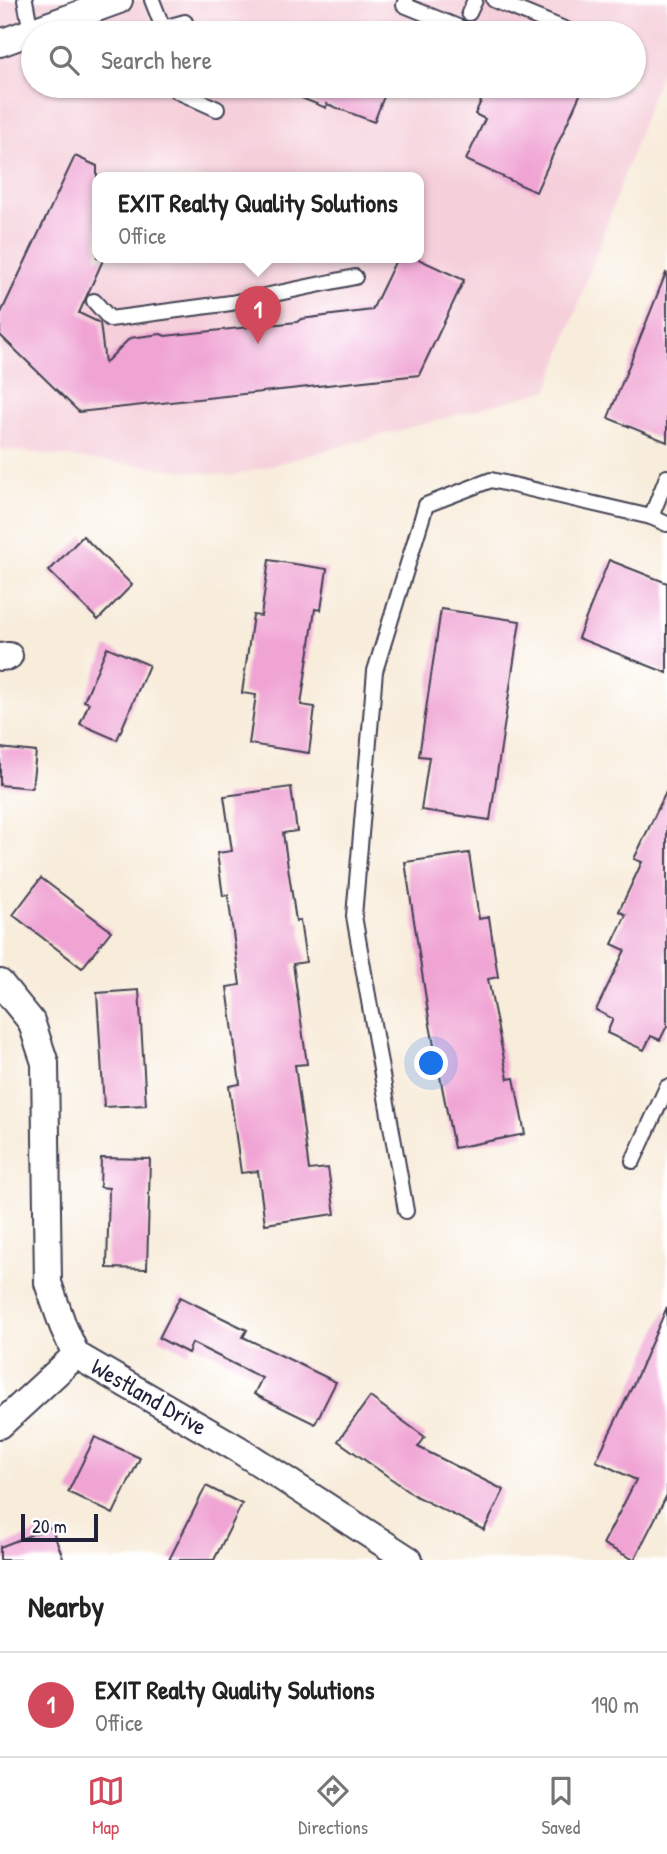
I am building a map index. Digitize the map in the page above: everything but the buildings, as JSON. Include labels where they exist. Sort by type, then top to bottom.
[{"type":"street","points":[[61,21],[119,0]]},
{"type":"street","points":[[0,43],[21,36]]},
{"type":"street","name":"Westland Drive","points":[[0,983],[31,1021],[46,1063],[48,1283],[62,1326],[76,1355],[238,1449],[373,1551],[410,1560]]},
{"type":"street","points":[[0,1425],[76,1355]]},
{"type":"lane","points":[[25,0],[29,21]]},
{"type":"lane","points":[[152,0],[159,21]]},
{"type":"lane","points":[[406,0],[404,5],[443,21]]},
{"type":"lane","points":[[494,0],[533,7],[555,21]]},
{"type":"lane","points":[[191,98],[217,109]]},
{"type":"lane","points":[[94,301],[110,320],[231,303],[355,277]]},
{"type":"lane","points":[[651,517],[667,477]]},
{"type":"lane","points":[[406,1211],[354,916],[375,671],[426,505],[491,480],[651,517],[667,524]]},
{"type":"lane","points":[[633,1161],[667,1087]]},
{"type":"shaded area","points":[[0,0],[667,0],[667,54],[548,390],[232,476],[0,449]]},
{"type":"place","name":"EXIT Realty Quality Solutions","points":[[258,344]]}]
